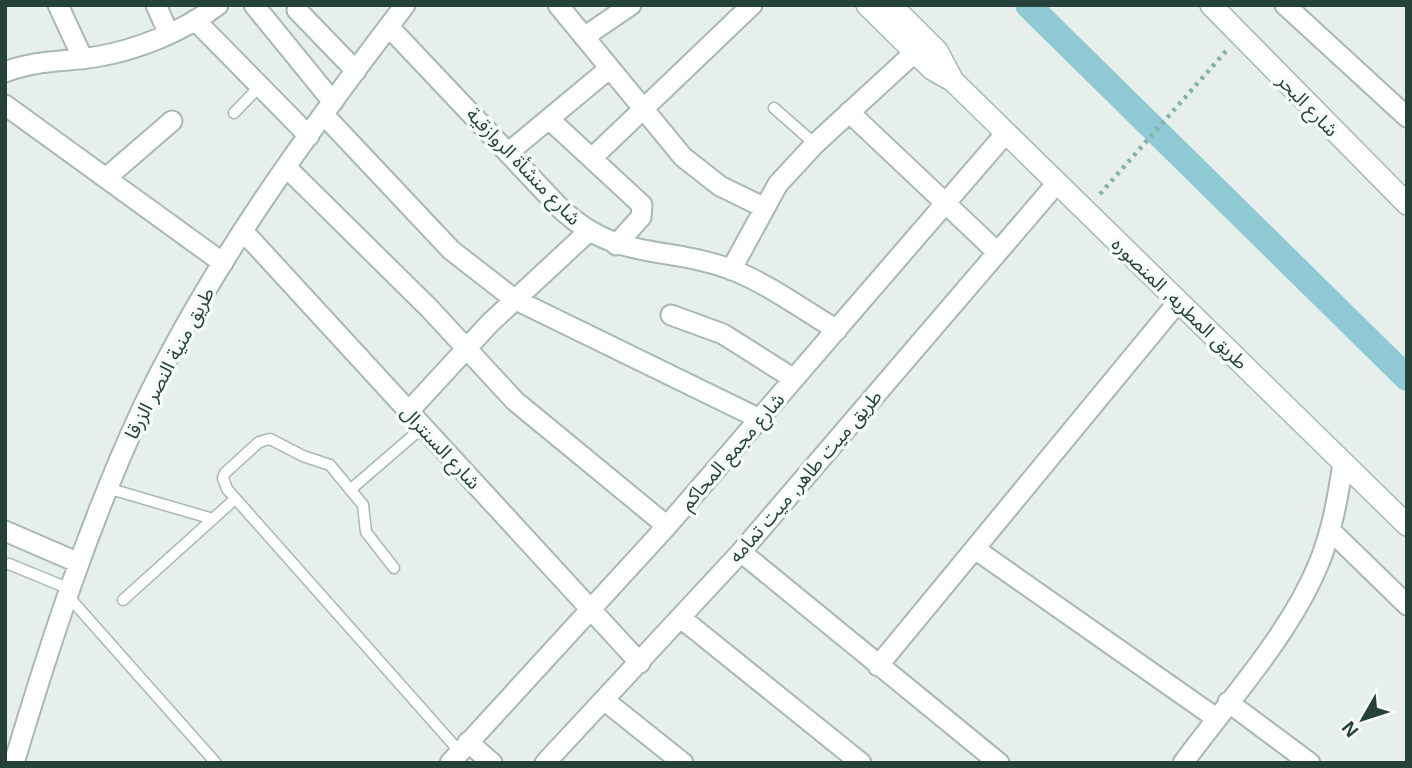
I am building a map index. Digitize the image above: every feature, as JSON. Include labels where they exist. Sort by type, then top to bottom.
[{"type":"main road","name":"طريق المطريه, المنصوره","points":[[867,5],[932,69],[953,81],[1407,525]]},
{"type":"main road","name":"طريق المطريه, المنصوره","points":[[891,5],[937,51],[953,81]]},
{"type":"main road","name":"شارع البحر","points":[[1210,5],[1407,204]]},
{"type":"street","points":[[58,5],[83,59]]},
{"type":"street","points":[[156,5],[169,34]]},
{"type":"street","points":[[5,71],[32,63],[83,59],[122,51],[169,34],[218,5]]},
{"type":"street","points":[[254,5],[329,108],[451,250],[514,299],[760,419]]},
{"type":"street","name":"طريق منية النصر الزرقا","points":[[16,757],[79,563],[107,488],[149,396],[243,231],[405,5]]},
{"type":"street","points":[[558,5],[683,157],[700,172],[741,198],[763,207]]},
{"type":"street","points":[[584,37],[631,5]]},
{"type":"street","points":[[592,158],[751,5]]},
{"type":"street","points":[[1285,5],[1407,117]]},
{"type":"street","points":[[297,10],[356,71]]},
{"type":"street","points":[[195,20],[309,136]]},
{"type":"street","name":"شارع منشأة الروازقية","points":[[389,27],[561,209],[588,232],[616,245],[705,261],[732,270],[837,330]]},
{"type":"street","points":[[732,270],[763,207],[778,184],[815,144],[914,53]]},
{"type":"street","points":[[509,152],[610,68]]},
{"type":"street","points":[[5,105],[223,262]]},
{"type":"street","points":[[849,112],[997,252]]},
{"type":"street","points":[[549,119],[642,205],[641,217],[616,245]]},
{"type":"street","points":[[106,178],[172,121]]},
{"type":"street","name":"شارع مجمع المحاكم","points":[[459,752],[667,526],[1006,133]]},
{"type":"street","points":[[287,168],[541,425],[667,526]]},
{"type":"street","name":"طريق ميت طاهر, ميت تمامه","points":[[557,759],[604,700],[741,552],[1057,183]]},
{"type":"street","name":"شارع السنترال","points":[[243,231],[640,663]]},
{"type":"street","points":[[409,411],[465,348],[514,299],[588,232]]},
{"type":"street","points":[[878,666],[1178,302]]},
{"type":"street","points":[[671,315],[731,339],[794,379]]},
{"type":"street","points":[[1183,763],[1284,628],[1305,593],[1330,530],[1343,463]]},
{"type":"street","points":[[1330,530],[1407,605]]},
{"type":"street","points":[[5,531],[79,563]]},
{"type":"street","points":[[975,549],[1222,710],[1310,763]]},
{"type":"street","points":[[741,552],[999,763]]},
{"type":"street","points":[[681,618],[861,763]]},
{"type":"street","points":[[604,700],[683,763]]},
{"type":"street","points":[[5,729],[16,757]]},
{"type":"street","points":[[459,752],[492,763]]},
{"type":"lane","points":[[234,113],[260,86]]},
{"type":"lane","points":[[774,108],[815,144]]},
{"type":"lane","points":[[350,490],[423,427]]},
{"type":"lane","points":[[394,568],[366,532],[366,510],[330,465],[303,456],[270,439],[259,442],[225,473],[224,484],[235,499],[459,752]]},
{"type":"lane","points":[[107,488],[213,519]]},
{"type":"lane","points":[[123,600],[235,499]]},
{"type":"lane","points":[[9,564],[69,592],[216,763]]},
{"type":"path","points":[[1085,211],[1240,36]]},
{"type":"waterway","points":[[1028,5],[1407,378]]}]
